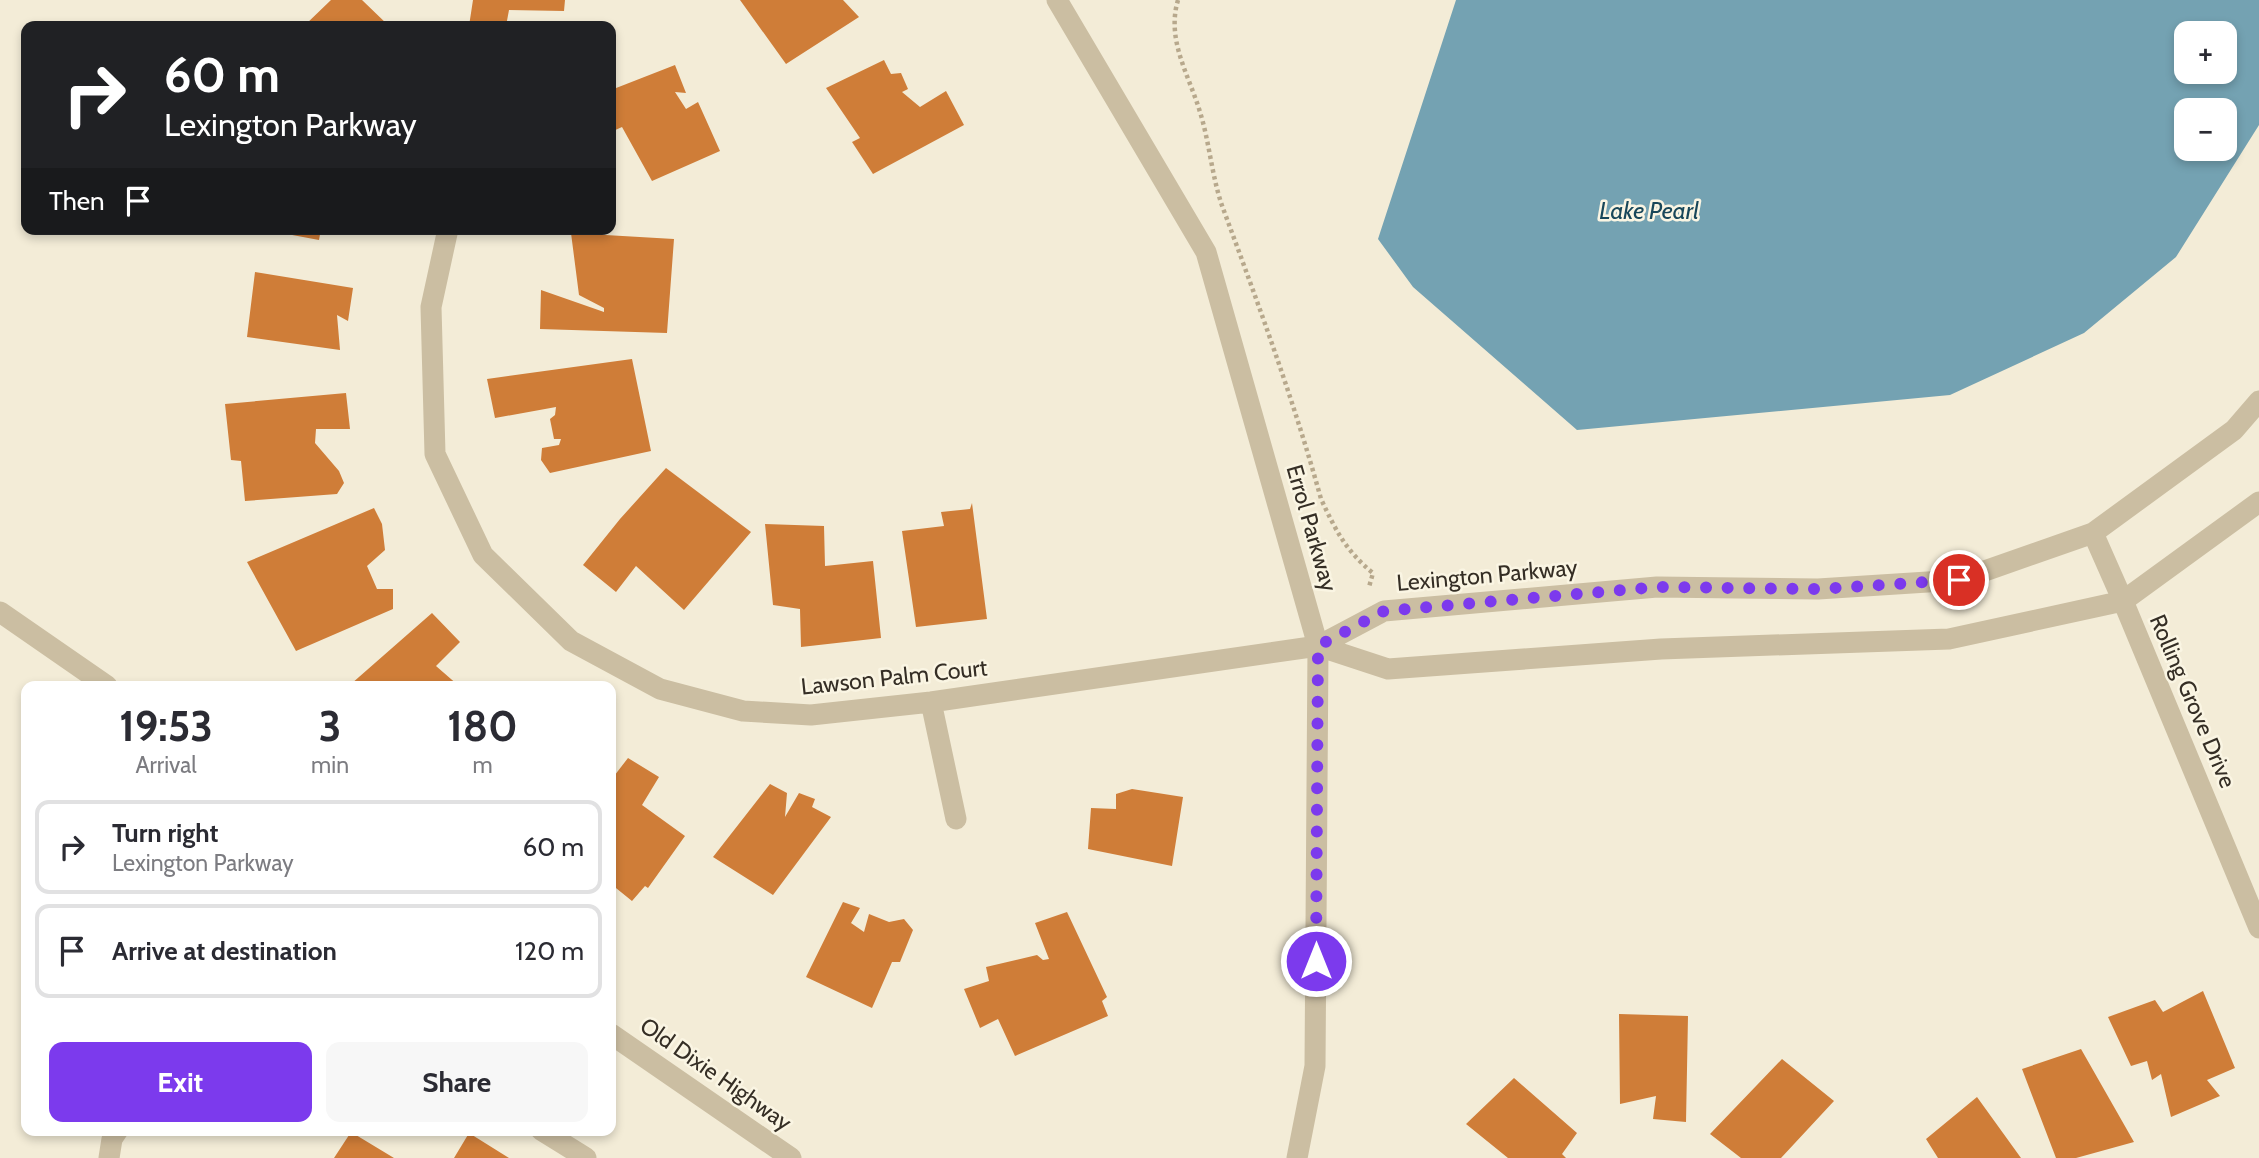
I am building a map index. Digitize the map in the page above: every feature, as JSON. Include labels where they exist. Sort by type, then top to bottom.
[{"type":"street","name":"Errol Parkway","points":[[1057,0],[1206,251],[1318,646],[1315,1066],[1297,1158]]},
{"type":"street","name":"Lawson Palm Court","points":[[448,235],[431,307],[435,453],[483,555],[492,565],[571,641],[660,689],[743,712],[810,715],[931,702],[1318,646]]},
{"type":"street","name":"Lexington Parkway","points":[[1318,646],[1384,611],[1657,587],[1818,589],[1959,580],[2093,533],[2234,430],[2259,401]]},
{"type":"street","points":[[1318,646],[1388,669],[1661,649],[1949,639],[2123,601],[2259,502]]},
{"type":"street","name":"Rolling Grove Drive","points":[[2093,533],[2259,928]]},
{"type":"street","points":[[0,612],[100,681]]},
{"type":"street","points":[[931,702],[956,819]]},
{"type":"street","name":"Old Dixie Highway","points":[[616,1037],[791,1158]]},
{"type":"street","points":[[108,1158],[114,1136]]},
{"type":"street","points":[[551,1136],[586,1158]]},
{"type":"path","points":[[1178,0],[1174,15],[1176,48],[1201,113],[1223,210],[1269,329],[1321,499],[1332,524],[1353,556],[1373,573],[1367,592]]},
{"type":"water","name":"Lake Pearl","points":[[1456,0],[2259,0],[2259,125],[2237,160],[2237,98],[2174,98],[2174,161],[2236,161],[2176,257],[2084,333],[1950,395],[1577,430],[1413,287],[1378,239]]},
{"type":"building","points":[[331,0],[362,0],[384,21],[309,21]]},
{"type":"building","points":[[473,0],[565,0],[564,11],[509,10],[507,21],[470,21]]},
{"type":"building","points":[[740,0],[843,0],[859,17],[786,64]]},
{"type":"building","points":[[884,60],[891,74],[901,73],[908,89],[902,92],[920,107],[946,91],[964,125],[873,174],[852,142],[860,138],[826,88]]},
{"type":"building","points":[[675,65],[686,93],[675,92],[686,109],[698,102],[720,151],[652,181],[622,127],[616,130],[616,88]]},
{"type":"building","points":[[292,235],[320,235],[319,240]]},
{"type":"building","points":[[571,235],[674,239],[667,333],[540,329],[541,290],[604,312],[604,308],[579,295]]},
{"type":"building","points":[[255,272],[353,288],[348,321],[337,315],[340,350],[247,337]]},
{"type":"building","points":[[632,359],[651,451],[550,473],[541,460],[542,448],[559,445],[561,439],[554,439],[550,419],[555,415],[556,407],[495,418],[487,379]]},
{"type":"building","points":[[346,393],[350,429],[316,429],[315,443],[339,471],[344,483],[337,494],[245,501],[241,461],[231,460],[225,404]]},
{"type":"building","points":[[666,468],[751,532],[684,610],[636,566],[616,592],[583,565]]},
{"type":"building","points":[[972,503],[987,619],[916,627],[902,531],[944,526],[941,512],[970,509]]},
{"type":"building","points":[[374,508],[382,524],[385,550],[367,566],[377,589],[393,589],[393,609],[296,651],[247,562]]},
{"type":"building","points":[[765,524],[824,526],[825,566],[873,561],[881,638],[801,647],[800,609],[773,605]]},
{"type":"building","points":[[432,613],[460,642],[436,666],[453,681],[354,681]]},
{"type":"building","points":[[628,758],[659,777],[642,805],[685,836],[648,888],[645,886],[632,901],[616,888],[616,774]]},
{"type":"building","points":[[770,784],[787,793],[785,817],[799,793],[815,799],[812,807],[831,817],[773,895],[713,857]]},
{"type":"building","points":[[1132,789],[1183,797],[1172,866],[1088,849],[1091,808],[1116,809],[1116,794]]},
{"type":"building","points":[[843,902],[860,908],[851,923],[864,932],[869,914],[889,922],[904,919],[913,930],[900,962],[892,962],[872,1008],[806,977]]},
{"type":"building","points":[[1067,912],[1107,997],[1102,1001],[1108,1016],[1015,1056],[998,1019],[980,1028],[964,989],[989,981],[986,967],[1037,955],[1043,960],[1049,959],[1035,923]]},
{"type":"building","points":[[2203,991],[2235,1068],[2207,1080],[2220,1096],[2171,1117],[2161,1074],[2152,1080],[2147,1061],[2131,1066],[2108,1017],[2155,1000],[2163,1012]]},
{"type":"building","points":[[1619,1014],[1688,1016],[1686,1122],[1653,1119],[1656,1096],[1620,1104]]},
{"type":"building","points":[[2081,1049],[2134,1142],[2076,1158],[2056,1158],[2022,1069]]},
{"type":"building","points":[[1782,1059],[1834,1101],[1781,1158],[1741,1158],[1710,1134]]},
{"type":"building","points":[[1514,1078],[1577,1133],[1562,1154],[1566,1158],[1508,1158],[1466,1124]]},
{"type":"building","points":[[1977,1097],[2021,1158],[1938,1158],[1926,1139]]},
{"type":"building","points":[[348,1136],[358,1136],[394,1158],[334,1158]]},
{"type":"building","points":[[467,1136],[474,1136],[509,1158],[454,1158]]},
{"type":"route","points":[[1316,961],[1318,646],[1384,611],[1657,587],[1818,589],[1959,580]]}]
